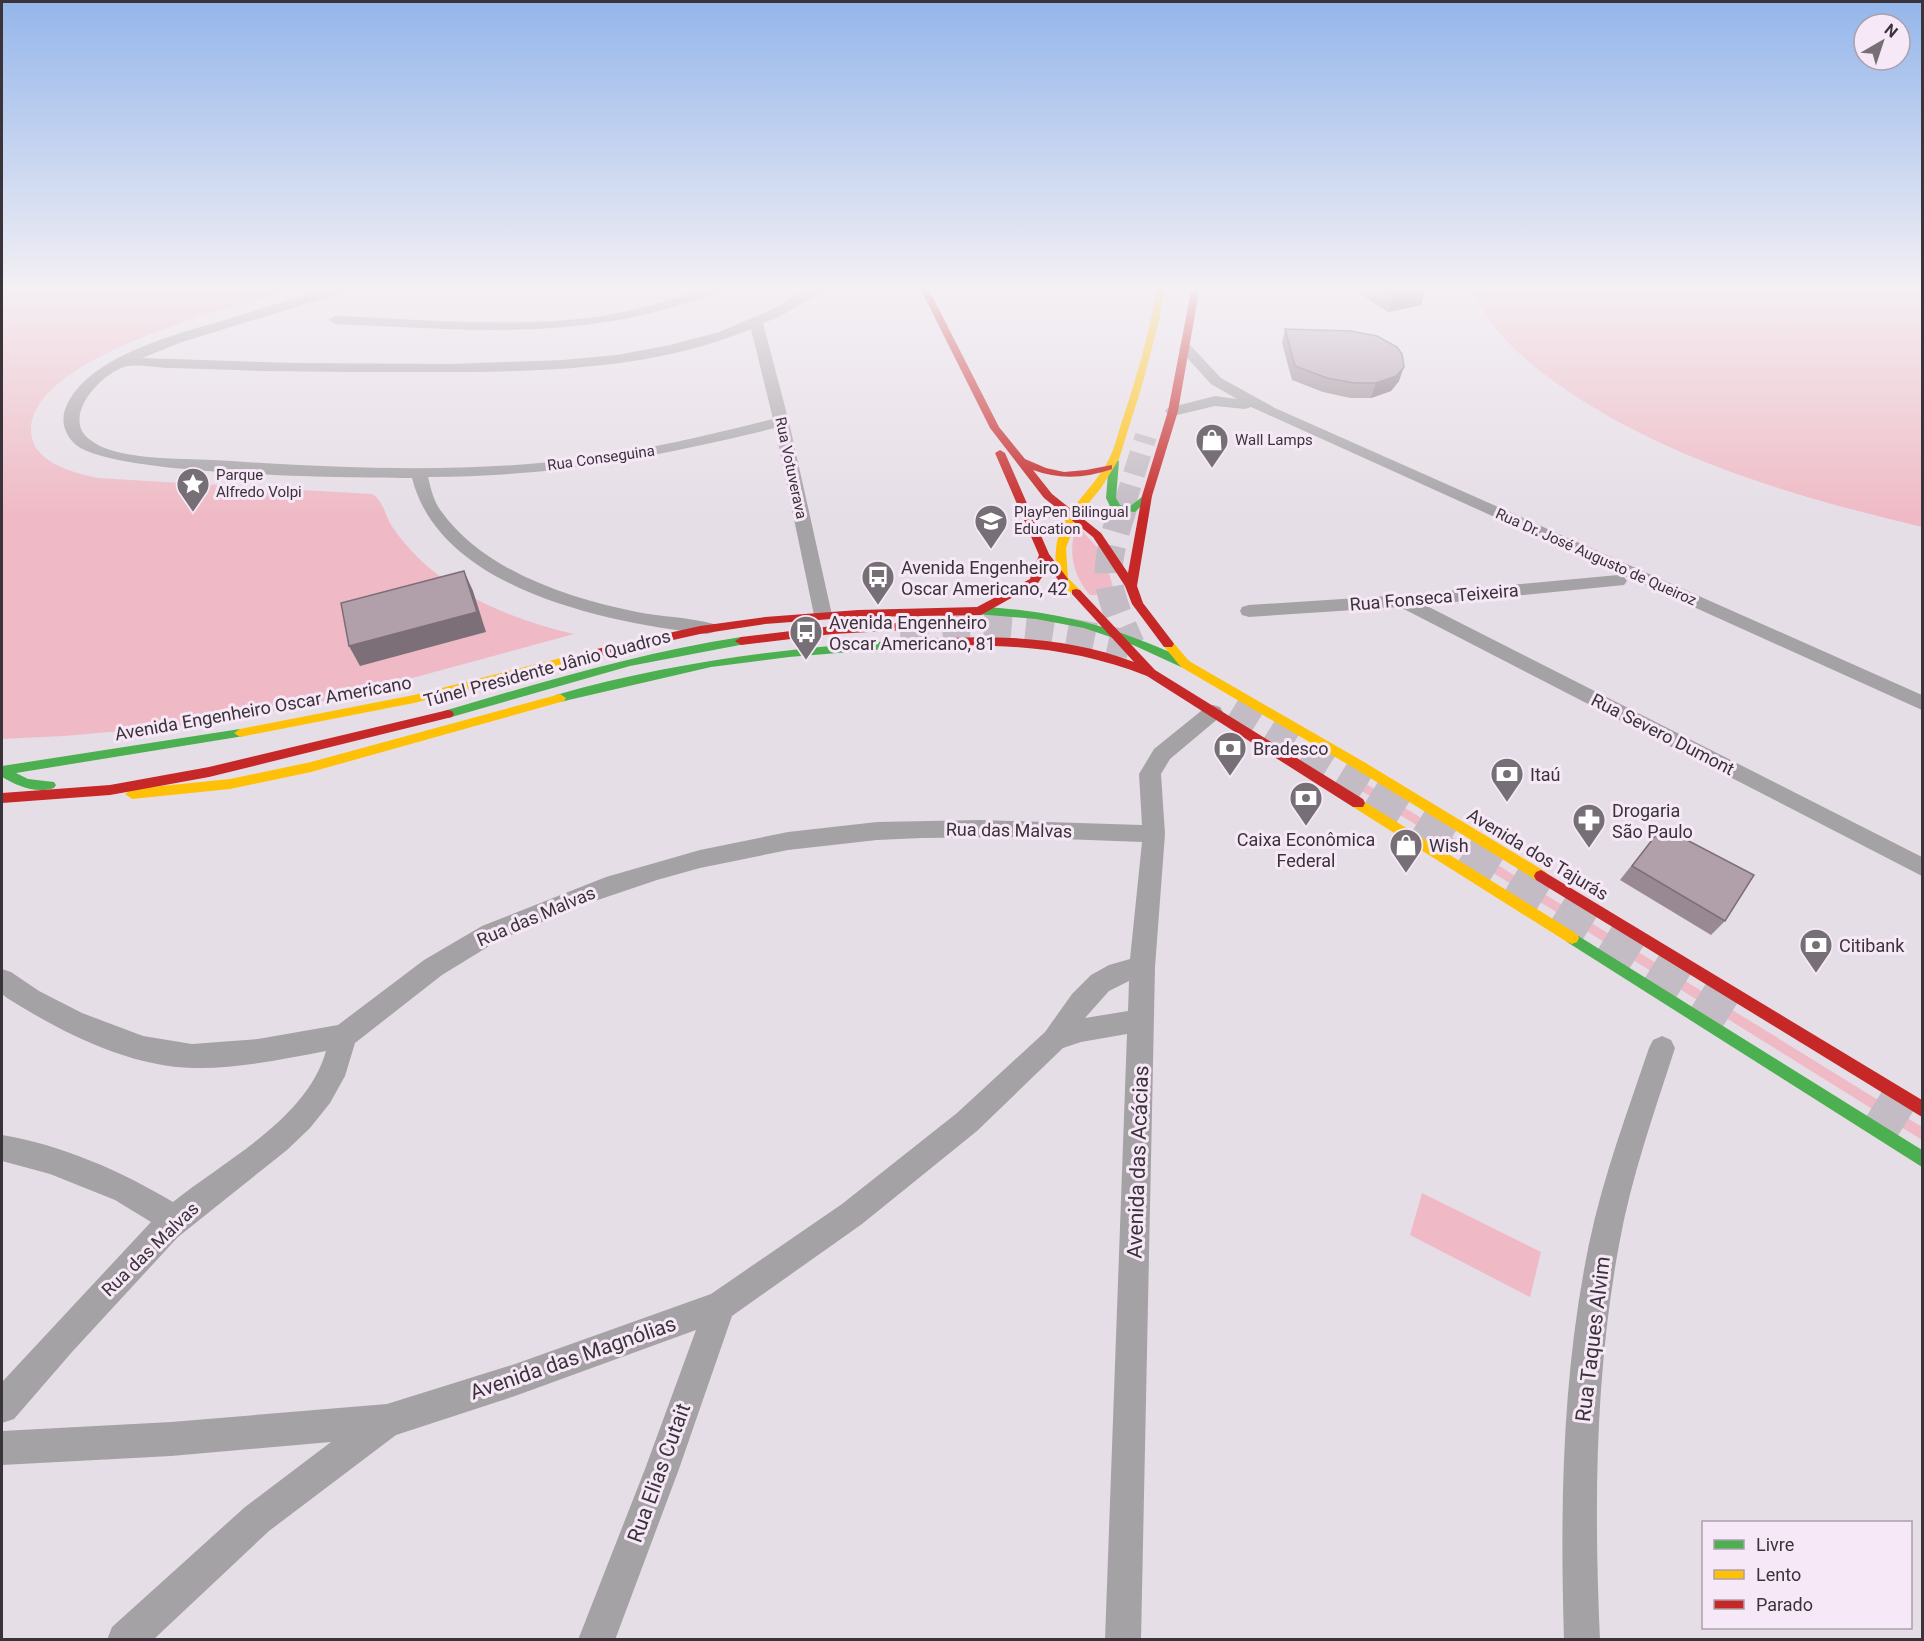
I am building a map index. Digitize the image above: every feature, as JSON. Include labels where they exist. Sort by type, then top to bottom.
[{"type":"main road","points":[[961,363],[994,428],[1048,496],[1073,515],[1108,549],[1151,624],[1185,664]]},
{"type":"main road","points":[[1144,363],[1112,463],[1110,503],[1114,508],[1127,512],[1138,506],[1147,496]]},
{"type":"main road","points":[[1131,586],[1147,496],[1173,411],[1183,363]]},
{"type":"main road","points":[[994,428],[1000,454],[1044,555],[1063,579],[1151,673]]},
{"type":"main road","points":[[1020,461],[1043,473],[1064,477],[1089,474],[1112,463]]},
{"type":"main road","points":[[1063,579],[1061,548],[1073,515],[1112,463]]},
{"type":"main road","points":[[981,610],[1034,581],[1039,574],[1044,555]]},
{"type":"main road","name":"Avenida Engenheiro Oscar Americano","points":[[2,772],[248,733],[330,717],[417,699],[633,644],[711,628],[823,615],[981,610],[1067,618],[1132,637]]},
{"type":"main road","points":[[1037,644],[1048,639],[1053,630],[1051,622],[1039,614]]},
{"type":"main road","name":"Túnel Presidente Jânio Quadros","points":[[2,798],[110,790],[209,772],[415,723],[614,666],[703,646],[833,630],[900,627]]},
{"type":"main road","name":"Avenida dos Tajurás","points":[[1132,637],[1185,664],[1359,765],[1923,1109]]},
{"type":"main road","points":[[2,798],[134,794],[206,787],[261,778],[337,761],[515,710],[651,675],[763,656],[855,646],[955,641],[1037,644],[1094,652],[1151,673],[1923,1159]]},
{"type":"main road","name":"Túnel Presidente Jânio Quadros","points":[[2,772],[26,784],[44,785],[209,772]]},
{"type":"street","name":"Rua Conseguina","points":[[122,363],[98,378],[85,390],[71,412],[70,424],[74,433],[82,442],[116,456],[169,462],[419,474],[549,467],[628,456],[781,422]]},
{"type":"street","points":[[146,363],[356,368],[536,367],[578,363]]},
{"type":"street","name":"Rua Votuverava","points":[[766,363],[823,615]]},
{"type":"street","points":[[1199,363],[1216,381],[1269,411]]},
{"type":"street","points":[[1173,411],[1204,402],[1223,400],[1269,411]]},
{"type":"street","name":"Rua Dr. José Augusto de Queiroz","points":[[1269,411],[1923,703]]},
{"type":"street","points":[[419,474],[425,497],[436,517],[478,556],[513,577],[553,594],[628,616],[678,626],[711,628]]},
{"type":"street","name":"Rua Fonseca Teixeira","points":[[1249,611],[1403,601],[1618,581]]},
{"type":"street","name":"Rua Severo Dumont","points":[[1403,601],[1923,867]]},
{"type":"street","points":[[628,616],[633,619],[638,630],[633,644]]},
{"type":"street","name":"Avenida das Acácias","points":[[1124,1640],[1142,967],[1154,834],[1150,774],[1162,754],[1213,712]]},
{"type":"street","name":"Rua das Malvas","points":[[2,1407],[46,1353],[175,1220],[275,1141],[306,1112],[330,1080],[342,1052],[344,1036],[429,970],[509,924],[621,880],[716,855],[806,838],[921,829],[1053,829],[1154,834]]},
{"type":"street","name":"Avenida das Magnólias","points":[[2,1448],[171,1439],[387,1421],[515,1380],[720,1306],[852,1214],[967,1122],[1054,1040],[1081,1002],[1100,983],[1118,973],[1142,967]]},
{"type":"street","points":[[2,980],[16,992],[89,1030],[136,1046],[174,1054],[228,1054],[344,1036]]},
{"type":"street","name":"Avenida das Magnólias","points":[[1054,1040],[1080,1030],[1142,1020]]},
{"type":"street","name":"Rua Taques Alvim","points":[[1582,1640],[1578,1559],[1584,1385],[1604,1244],[1629,1149],[1662,1048]]},
{"type":"street","points":[[2,1148],[51,1160],[126,1190],[175,1220]]},
{"type":"street","name":"Rua Elias Cutait","points":[[596,1640],[662,1469],[720,1306]]},
{"type":"street","points":[[124,1640],[257,1519],[387,1421]]},
{"type":"shaded area","name":"Parque Alfredo Volpi","points":[[2,363],[90,363],[65,378],[40,403],[31,431],[33,442],[38,451],[55,464],[97,478],[372,494],[379,500],[391,525],[404,542],[443,579],[463,592],[506,613],[574,634],[346,696],[288,709],[167,727],[2,739]]},
{"type":"shaded area","points":[[1530,363],[1922,363],[1922,527],[1779,488],[1686,454],[1641,434],[1598,410]]},
{"type":"shaded area","points":[[1077,525],[1104,555],[1114,591],[1104,595],[1090,595],[1079,580],[1072,553]]},
{"type":"shaded area","points":[[1350,774],[1922,1127],[1922,1140],[1344,780]]},
{"type":"shaded area","points":[[1422,1193],[1541,1252],[1530,1297],[1410,1235]]},
{"type":"building","points":[[1294,363],[1403,363],[1404,367],[1396,376],[1376,383],[1354,383],[1327,378],[1295,366]]},
{"type":"building","points":[[464,571],[477,612],[349,646],[341,603]]},
{"type":"building","points":[[1662,827],[1754,875],[1725,921],[1632,866]]},
{"type":"tunnel","points":[[1124,506],[1146,436]]},
{"type":"tunnel","points":[[1124,505],[1112,546],[1109,576],[1115,605],[1131,645]]},
{"type":"tunnel","points":[[900,627],[969,623],[1017,625],[1074,633],[1130,645]]},
{"type":"tunnel","points":[[1235,705],[1375,792]]},
{"type":"tunnel","points":[[1373,790],[1735,1014]]},
{"type":"tunnel","points":[[1876,1101],[1922,1130]]},
{"type":"traffic: fast","points":[[1114,461],[1111,498],[1116,508],[1131,510],[1147,496]]},
{"type":"traffic: fast","points":[[981,611],[1036,615],[1086,625],[1136,642],[1185,664]]},
{"type":"traffic: fast","points":[[448,714],[630,662],[741,641]]},
{"type":"traffic: fast","points":[[560,698],[711,663],[815,650],[919,643]]},
{"type":"traffic: fast","points":[[2,771],[240,733]]},
{"type":"traffic: fast","points":[[2,772],[26,784],[49,785]]},
{"type":"traffic: fast","points":[[1572,938],[1922,1159]]},
{"type":"traffic: slow","points":[[1076,592],[1063,579],[1061,548],[1073,515],[1097,486],[1114,459],[1144,363]]},
{"type":"traffic: slow","points":[[1168,644],[1185,664],[1359,765],[1541,876]]},
{"type":"traffic: slow","points":[[240,733],[414,699],[597,653]]},
{"type":"traffic: slow","points":[[132,794],[230,784],[311,767],[560,698]]},
{"type":"traffic: slow","points":[[1358,803],[1572,938]]},
{"type":"traffic: jam","points":[[962,363],[995,428],[1048,496],[1097,535],[1131,586]]},
{"type":"traffic: jam","points":[[1168,644],[1138,604],[1131,586],[1147,496],[1173,411],[1182,363]]},
{"type":"traffic: jam","points":[[1000,453],[1044,555],[1063,579]]},
{"type":"traffic: jam","points":[[1020,461],[1053,473],[1075,475],[1109,467]]},
{"type":"traffic: jam","points":[[982,609],[1034,581],[1039,574],[1044,555]]},
{"type":"traffic: jam","points":[[1076,592],[1151,673],[1358,803]]},
{"type":"traffic: jam","points":[[597,653],[700,630],[765,620],[858,613],[981,611]]},
{"type":"traffic: jam","points":[[741,641],[833,630],[900,627]]},
{"type":"traffic: jam","points":[[919,643],[979,641],[1037,644],[1095,654],[1151,673]]},
{"type":"traffic: jam","points":[[2,798],[110,790],[209,772],[448,714]]},
{"type":"traffic: jam","points":[[1541,876],[1922,1109]]},
{"type":"place","name":"Wall Lamps","points":[[1212,469]]},
{"type":"place","name":"Parque Alfredo Volpi","points":[[193,513]]},
{"type":"place","name":"PlayPen Bilingual Education","points":[[991,550]]},
{"type":"place","name":"Avenida Engenheiro Oscar Americano, 42","points":[[878,606]]},
{"type":"place","name":"Avenida Engenheiro Oscar Americano, 81","points":[[806,661]]},
{"type":"place","name":"Bradesco","points":[[1230,777]]},
{"type":"place","name":"Itaú","points":[[1507,803]]},
{"type":"place","name":"Caixa Econômica Federal","points":[[1306,827]]},
{"type":"place","name":"Drogaria São Paulo","points":[[1589,849]]},
{"type":"place","name":"Wish","points":[[1406,874]]},
{"type":"place","name":"Citibank","points":[[1816,974]]}]
